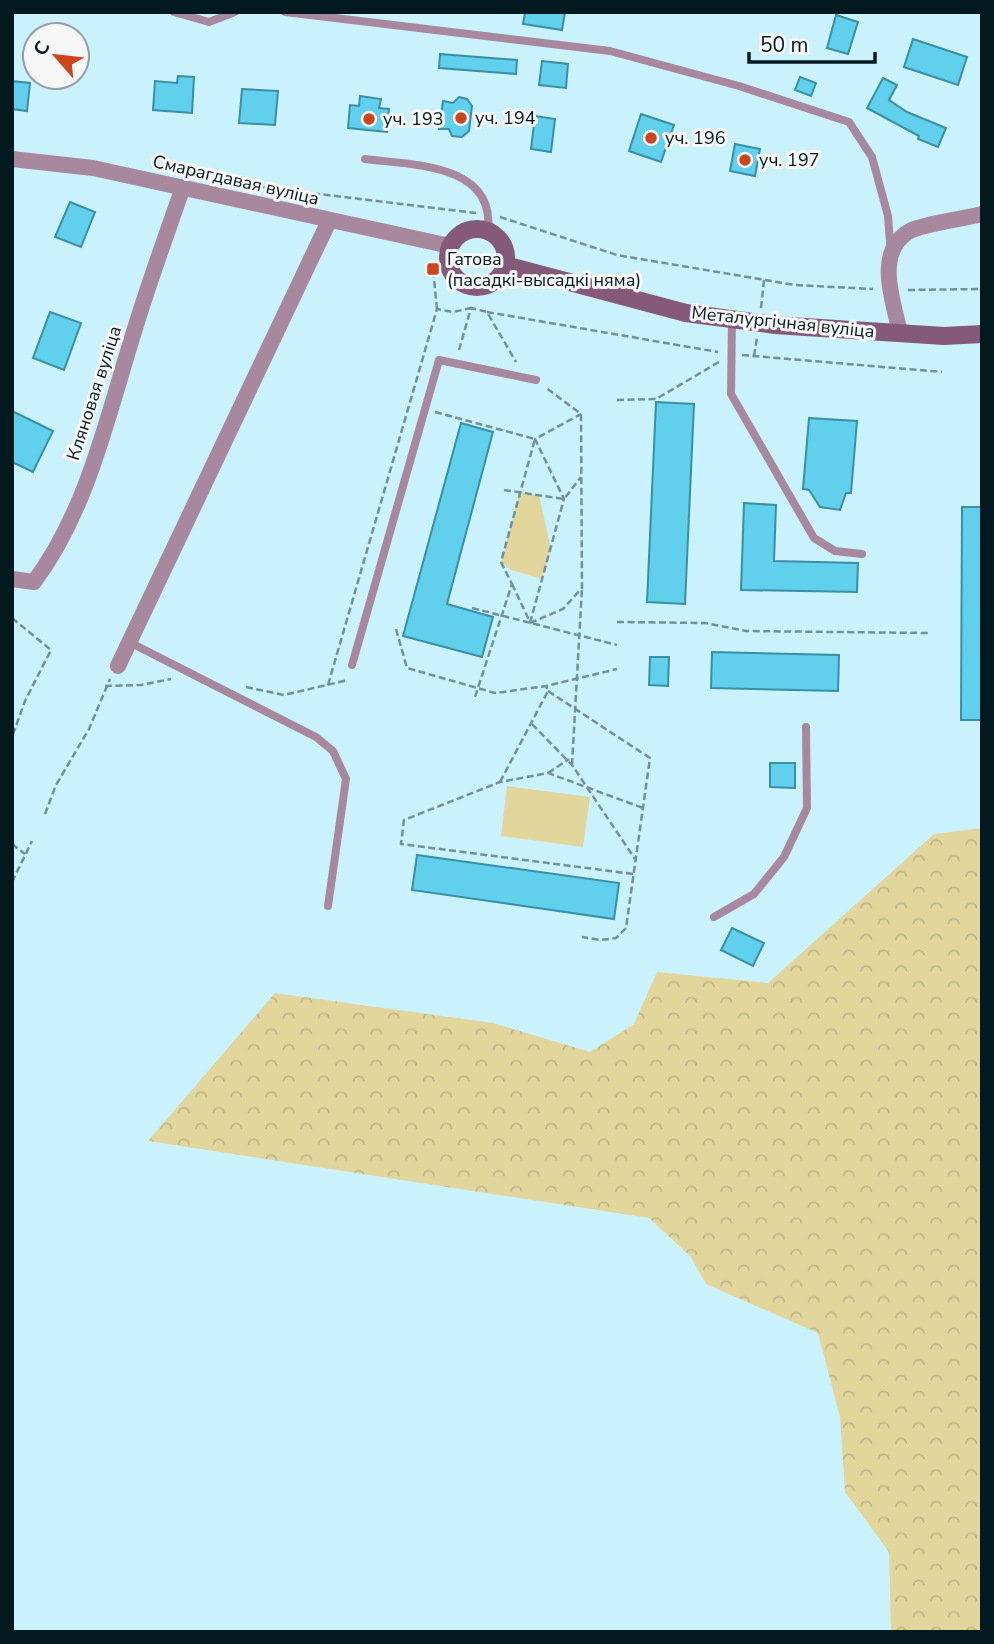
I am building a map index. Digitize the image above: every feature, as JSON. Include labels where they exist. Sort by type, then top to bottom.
[{"type":"street","name":"Смарагдавая вуліца","points":[[12,159],[93,168],[183,187],[329,221],[449,255]]},
{"type":"street","name":"Кляновая вуліца","points":[[12,579],[34,582],[57,552],[104,435],[134,332],[183,187]]},
{"type":"street","points":[[901,333],[888,274],[889,260],[896,247],[908,232],[982,214]]},
{"type":"street","points":[[118,666],[329,221]]},
{"type":"street","points":[[470,229],[488,230],[503,244],[505,265],[499,277],[489,285],[476,287],[463,284],[453,275],[449,255],[461,232],[470,229]]},
{"type":"street","name":"Металургічная вуліца","points":[[505,265],[686,313],[901,333],[982,334]]},
{"type":"lane","points":[[174,12],[209,22],[235,12]]},
{"type":"lane","points":[[285,12],[610,51],[739,86],[849,122],[872,157],[888,216],[890,243],[896,247]]},
{"type":"lane","points":[[365,159],[446,170],[459,176],[472,185],[487,206],[488,230]]},
{"type":"lane","points":[[732,319],[731,394],[814,538],[835,551],[862,554]]},
{"type":"lane","points":[[352,665],[439,360],[536,380]]},
{"type":"lane","points":[[129,642],[316,737],[333,751],[346,779],[328,905]]},
{"type":"lane","points":[[714,917],[754,894],[784,857],[807,808],[806,727]]},
{"type":"path","points":[[328,685],[437,309],[433,269],[449,255]]},
{"type":"path","points":[[437,309],[453,312],[471,308],[731,354],[942,372]]},
{"type":"path","points":[[456,363],[471,308]]},
{"type":"path","points":[[487,312],[518,366],[581,414]]},
{"type":"path","points":[[617,400],[656,399],[731,354]]},
{"type":"path","points":[[425,409],[535,439],[581,414]]},
{"type":"path","points":[[572,765],[582,588],[581,414]]},
{"type":"path","points":[[530,622],[501,562],[535,439]]},
{"type":"path","points":[[535,439],[564,499]]},
{"type":"path","points":[[530,622],[564,499],[582,477]]},
{"type":"path","points":[[504,490],[564,499]]},
{"type":"path","points":[[474,701],[512,584]]},
{"type":"path","points":[[530,622],[563,609],[582,588]]},
{"type":"path","points":[[472,608],[617,645]]},
{"type":"path","points":[[12,618],[51,650],[25,701],[12,737]]},
{"type":"path","points":[[617,622],[705,623],[746,631],[929,633]]},
{"type":"path","points":[[396,629],[407,668],[495,694],[577,680],[617,669]]},
{"type":"path","points":[[45,814],[56,785],[89,729],[105,686],[118,666]]},
{"type":"path","points":[[500,782],[532,724],[548,691],[547,686]]},
{"type":"path","points":[[548,691],[650,758],[626,928],[616,938],[600,940],[582,937]]},
{"type":"path","points":[[532,724],[572,765],[635,859]]},
{"type":"path","points":[[572,757],[548,773],[500,782],[404,820],[401,844],[633,874]]},
{"type":"path","points":[[548,773],[643,808]]},
{"type":"path","points":[[12,883],[32,841]]},
{"type":"path","points":[[12,844],[25,854]]},
{"type":"green space","points":[[520,492],[539,495],[551,549],[542,579],[511,570],[501,562]]},
{"type":"green space","points":[[507,786],[590,797],[583,847],[501,836]]},
{"type":"green space","points":[[982,828],[982,1632],[891,1632],[889,1552],[845,1492],[840,1417],[818,1333],[706,1284],[690,1256],[649,1218],[148,1141],[275,993],[493,1023],[590,1052],[634,1024],[657,972],[768,983],[934,834]]},
{"type":"building","points":[[525,12],[565,12],[562,30],[523,24]]},
{"type":"building","points":[[836,15],[858,22],[848,54],[827,48]]},
{"type":"building","points":[[913,39],[967,57],[958,85],[904,67]]},
{"type":"building","points":[[440,54],[517,60],[516,74],[439,68]]},
{"type":"building","points":[[542,61],[568,64],[566,88],[539,85]]},
{"type":"building","points":[[178,76],[194,77],[192,113],[153,110],[155,81],[177,83]]},
{"type":"building","points":[[800,77],[816,83],[811,96],[795,90]]},
{"type":"building","points":[[883,78],[897,85],[889,100],[907,112],[946,128],[938,147],[918,139],[919,136],[867,108]]},
{"type":"building","points":[[12,81],[21,82],[21,91],[29,91],[27,111],[12,109]]},
{"type":"building","points":[[242,89],[278,91],[275,125],[239,123]]},
{"type":"building","name":"уч. 193","points":[[360,96],[381,99],[379,108],[389,109],[387,132],[348,128],[350,105],[359,106]]},
{"type":"building","name":"уч. 194","points":[[459,97],[467,99],[472,106],[469,131],[462,137],[452,136],[449,129],[439,129],[443,101],[453,103]]},
{"type":"building","name":"уч. 196","points":[[641,114],[674,125],[661,162],[629,151]]},
{"type":"building","points":[[535,116],[555,119],[551,152],[531,149]]},
{"type":"building","name":"уч. 197","points":[[735,144],[760,149],[755,176],[730,171]]},
{"type":"building","points":[[70,202],[95,212],[81,247],[55,237]]},
{"type":"building","points":[[50,312],[81,323],[64,370],[33,358]]},
{"type":"building","points":[[656,402],[694,404],[685,604],[647,602]]},
{"type":"building","points":[[12,411],[53,431],[33,472],[12,462]]},
{"type":"building","points":[[809,418],[857,421],[851,493],[846,493],[840,510],[820,507],[809,490],[803,489]]},
{"type":"building","points":[[461,423],[493,432],[447,604],[493,617],[482,657],[403,636]]},
{"type":"building","points":[[744,503],[776,505],[774,561],[858,563],[857,592],[741,590]]},
{"type":"building","points":[[962,507],[982,507],[982,720],[961,720]]},
{"type":"building","points":[[712,652],[839,655],[838,691],[711,688]]},
{"type":"building","points":[[650,657],[669,657],[668,686],[649,685]]},
{"type":"building","points":[[770,763],[795,763],[795,788],[770,787]]},
{"type":"building","points":[[417,855],[619,883],[614,919],[412,890]]},
{"type":"building","points":[[732,928],[764,943],[753,966],[721,950]]},
{"type":"place","name":"уч. 194","points":[[461,118]]},
{"type":"place","name":"уч. 193","points":[[369,119]]},
{"type":"place","name":"уч. 196","points":[[651,138]]},
{"type":"place","name":"уч. 197","points":[[745,160]]},
{"type":"place","name":"Гатова (пасадкі-высадкі няма)","points":[[433,269]]}]
